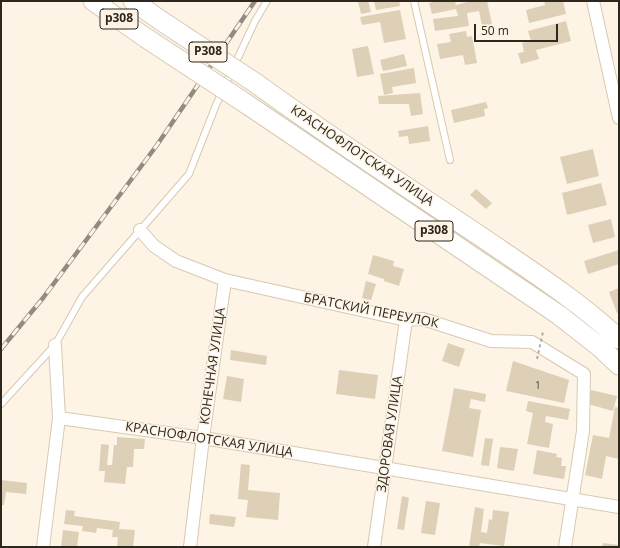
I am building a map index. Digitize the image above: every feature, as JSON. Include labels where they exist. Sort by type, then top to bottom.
[{"type":"main road","name":"КРАСНОФЛОТСКАЯ УЛИЦА","points":[[93,1],[558,315],[601,348],[619,365]]},
{"type":"main road","name":"КРАСНОФЛОТСКАЯ УЛИЦА","points":[[133,1],[257,84],[314,126],[546,281],[594,316],[619,339]]},
{"type":"street","points":[[593,1],[619,118]]},
{"type":"street","name":"БРАТСКИЙ ПЕРЕУЛОК","points":[[140,230],[154,246],[176,261],[225,280],[406,320],[423,318],[491,341],[532,342],[584,374],[582,431],[572,500]]},
{"type":"street","name":"КОНЕЧНАЯ УЛИЦА","points":[[190,547],[202,438],[225,280]]},
{"type":"street","name":"ЗДОРОВАЯ УЛИЦА","points":[[374,547],[406,320]]},
{"type":"street","points":[[42,547],[59,418],[55,345]]},
{"type":"street","name":"КРАСНОФЛОТСКАЯ УЛИЦА","points":[[59,418],[202,438],[619,507]]},
{"type":"street","points":[[565,547],[572,500]]},
{"type":"lane","points":[[1,404],[55,345],[82,297],[189,174],[216,106],[255,21],[267,1]]},
{"type":"lane","points":[[414,1],[450,160]]},
{"type":"path","points":[[537,359],[543,332]]},
{"type":"building","points":[[358,1],[368,1],[371,12],[361,14]]},
{"type":"building","points":[[374,1],[399,1],[400,6],[376,10]]},
{"type":"building","points":[[438,1],[455,1],[456,5],[471,1],[487,1],[492,24],[482,26],[479,11],[467,13],[469,26],[435,31],[433,19],[458,16],[456,9],[432,14],[429,3]]},
{"type":"building","points":[[544,1],[563,1],[566,14],[529,23],[526,10],[545,5]]},
{"type":"building","points":[[400,10],[406,39],[384,43],[380,22],[362,25],[360,17]]},
{"type":"building","points":[[566,21],[571,41],[536,50],[539,59],[521,64],[518,53],[524,52],[522,43],[531,41],[528,31]]},
{"type":"building","points":[[466,31],[467,37],[472,36],[477,63],[465,65],[463,55],[440,59],[437,44],[451,42],[449,34]]},
{"type":"building","points":[[368,46],[374,74],[357,77],[352,49]]},
{"type":"building","points":[[404,54],[407,66],[383,71],[380,60]]},
{"type":"building","points":[[414,68],[416,83],[392,87],[393,93],[384,95],[380,74]]},
{"type":"building","points":[[420,93],[423,114],[411,116],[409,104],[379,104],[378,96]]},
{"type":"building","points":[[486,102],[488,108],[484,109],[485,116],[454,123],[451,110]]},
{"type":"building","points":[[428,126],[430,141],[409,144],[408,136],[399,137],[398,131]]},
{"type":"building","points":[[593,149],[599,176],[567,184],[560,157]]},
{"type":"building","points":[[601,183],[607,205],[567,215],[562,193]]},
{"type":"building","points":[[476,189],[492,203],[486,209],[470,195]]},
{"type":"building","points":[[611,219],[615,237],[593,243],[588,225]]},
{"type":"building","points":[[619,250],[619,264],[588,274],[584,261]]},
{"type":"building","points":[[373,255],[394,261],[393,266],[404,269],[399,286],[368,274]]},
{"type":"building","points":[[366,281],[376,284],[371,300],[362,298]]},
{"type":"building","points":[[619,288],[619,313],[617,313],[609,292]]},
{"type":"building","points":[[448,343],[465,349],[459,367],[442,361]]},
{"type":"building","points":[[231,350],[267,356],[266,365],[230,360]]},
{"type":"building","points":[[513,361],[569,380],[564,403],[506,391]]},
{"type":"building","points":[[339,370],[378,375],[375,399],[336,394]]},
{"type":"building","points":[[227,376],[244,379],[241,402],[223,399]]},
{"type":"building","points":[[454,388],[486,394],[485,402],[471,399],[469,408],[481,410],[473,457],[442,451]]},
{"type":"building","points":[[591,390],[617,396],[613,411],[588,404]]},
{"type":"building","points":[[528,401],[570,409],[568,420],[546,416],[545,422],[553,424],[549,448],[527,444],[533,413],[526,411]]},
{"type":"building","points":[[615,407],[619,408],[619,459],[606,456],[602,479],[585,475],[593,435],[609,438]]},
{"type":"building","points":[[117,437],[145,439],[144,449],[134,449],[133,467],[127,467],[125,484],[104,482],[105,471],[99,471],[101,444],[109,445],[107,465],[112,465],[114,445],[117,445]]},
{"type":"building","points":[[485,438],[493,439],[489,466],[481,465]]},
{"type":"building","points":[[500,447],[518,449],[514,471],[497,468]]},
{"type":"building","points":[[537,450],[557,454],[556,457],[562,458],[561,466],[566,466],[564,479],[533,474]]},
{"type":"building","points":[[241,464],[250,465],[248,490],[280,493],[278,520],[246,517],[248,500],[238,499]]},
{"type":"building","points":[[1,480],[27,483],[26,494],[6,492],[4,505],[1,505]]},
{"type":"building","points":[[402,496],[409,498],[404,530],[397,529]]},
{"type":"building","points":[[426,501],[440,503],[435,535],[421,533]]},
{"type":"building","points":[[475,507],[484,509],[481,532],[487,533],[489,519],[492,520],[493,510],[509,512],[504,546],[480,543],[479,547],[469,547]]},
{"type":"building","points":[[66,510],[75,511],[74,516],[120,522],[119,529],[135,530],[133,547],[117,547],[118,537],[112,537],[113,530],[97,528],[96,533],[82,531],[83,526],[64,524]]},
{"type":"building","points":[[210,514],[236,517],[234,527],[209,524]]},
{"type":"building","points":[[63,530],[79,532],[77,547],[61,547]]},
{"type":"building","points":[[603,543],[619,545],[619,547],[602,547]]},
{"type":"railway","points":[[1,349],[43,298],[157,145],[255,1]]}]
